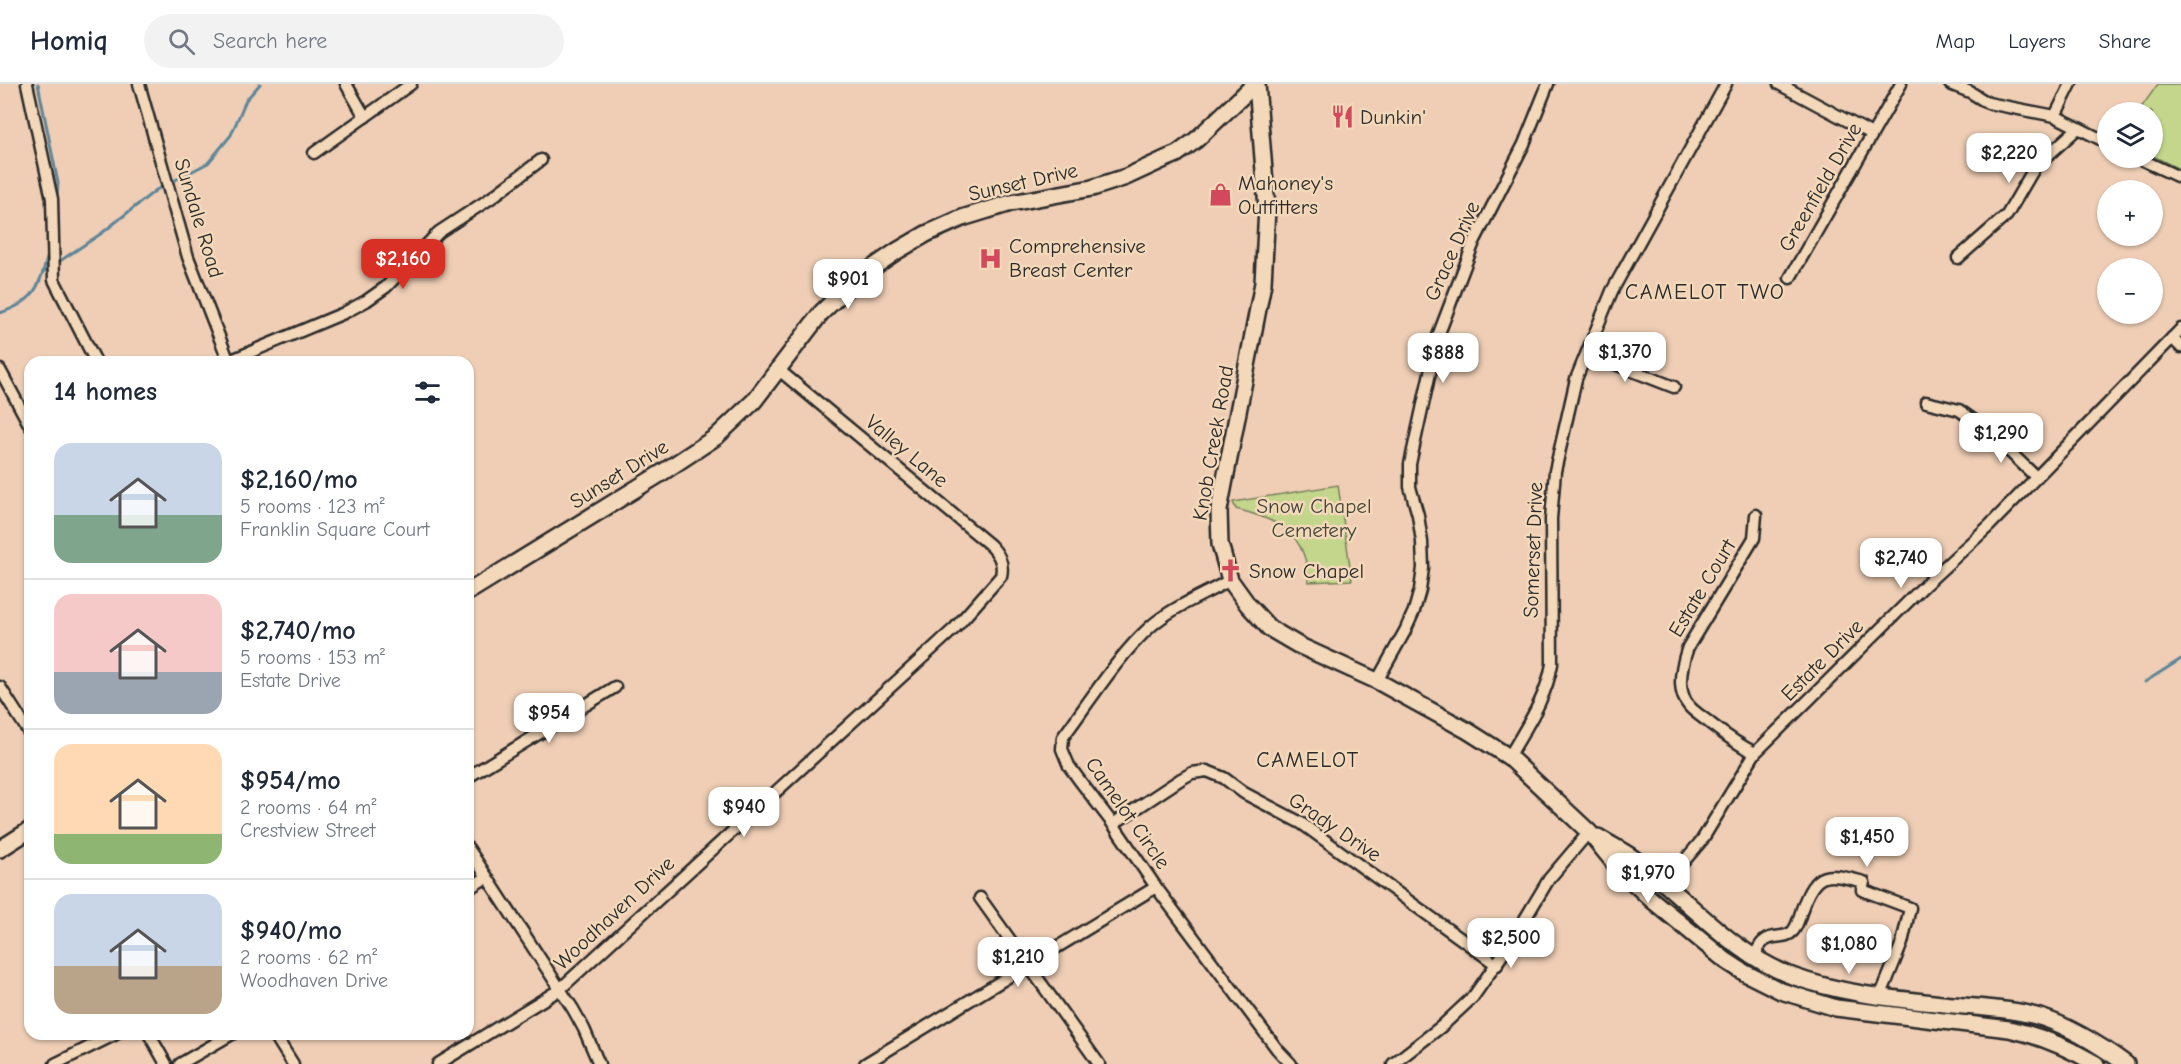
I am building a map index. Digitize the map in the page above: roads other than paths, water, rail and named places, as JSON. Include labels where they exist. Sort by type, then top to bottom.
[{"type":"main road","name":"Sunset Drive","points":[[474,588],[716,437],[754,401],[821,313],[856,279],[897,251],[926,234],[962,218],[1011,203],[1092,188],[1126,177],[1177,154],[1196,140],[1256,84]]},
{"type":"main road","name":"Knob Creek Road","points":[[1256,84],[1267,208],[1263,283],[1219,510],[1220,544],[1230,580],[1248,605],[1269,628],[1298,645],[1377,681],[1468,731],[1509,757],[1589,832],[1620,870],[1673,917],[1744,973],[1781,991],[1836,1008],[2009,1029],[2045,1039],[2097,1064]]},
{"type":"main road","name":"Knob Creek Road","points":[[1589,832],[1633,858],[1730,941],[1771,968],[1815,984],[1880,997],[1961,1005],[2042,1018],[2086,1038],[2126,1064]]},
{"type":"main road","points":[[0,849],[24,834]]},
{"type":"main road","points":[[1620,870],[1641,883],[1658,887],[1664,885]]},
{"type":"main road","points":[[1664,885],[1662,894],[1673,917]]},
{"type":"main road","points":[[1744,973],[1753,958]]},
{"type":"main road","points":[[1879,1014],[1880,997]]},
{"type":"main road","points":[[1958,1023],[1961,1005]]},
{"type":"main road","points":[[2045,1039],[2071,1042],[2086,1038],[2087,1047],[2097,1064]]},
{"type":"street","points":[[27,84],[52,199],[54,280],[93,356]]},
{"type":"street","name":"Sundale Road","points":[[139,84],[188,257],[227,356]]},
{"type":"street","points":[[346,84],[365,117]]},
{"type":"street","points":[[314,153],[411,84]]},
{"type":"street","name":"Grace Drive","points":[[1377,681],[1405,631],[1420,590],[1423,568],[1422,542],[1410,486],[1410,464],[1438,336],[1473,242],[1524,144],[1548,84]]},
{"type":"street","name":"Somerset Drive","points":[[1509,757],[1542,701],[1549,683],[1552,664],[1551,519],[1555,471],[1576,379],[1612,291],[1726,84]]},
{"type":"street","points":[[1779,84],[1872,134]]},
{"type":"street","name":"Greenfield Drive","points":[[1790,278],[1901,84]]},
{"type":"street","points":[[1950,84],[1988,103],[2055,116],[2097,138]]},
{"type":"street","points":[[2055,116],[2071,84]]},
{"type":"street","points":[[1958,258],[2007,215],[2035,167],[2077,129]]},
{"type":"street","points":[[241,356],[344,313],[366,301],[386,287],[439,232],[491,198],[541,160]]},
{"type":"street","points":[[2160,168],[2181,178]]},
{"type":"street","name":"Estate Drive","points":[[1664,885],[1702,840],[1755,753],[1926,584],[1989,526],[2181,329]]},
{"type":"street","points":[[2172,338],[2181,347]]},
{"type":"street","points":[[1587,353],[1674,387]]},
{"type":"street","points":[[0,370],[24,415]]},
{"type":"street","name":"Valley Lane","points":[[779,370],[990,544],[1003,568]]},
{"type":"street","points":[[1926,402],[1959,410],[1986,429],[2036,477]]},
{"type":"street","name":"Estate Court","points":[[1755,753],[1734,742],[1688,705],[1682,690],[1681,677],[1682,663],[1688,646],[1754,538],[1756,515]]},
{"type":"street","name":"Woodhaven Drive","points":[[438,1064],[559,990],[955,628],[994,585],[1001,576],[1003,568]]},
{"type":"street","name":"Camelot Circle","points":[[1230,580],[1171,612],[1150,627],[1123,657],[1063,737],[1062,749],[1069,766],[1156,887],[1277,1049],[1291,1064]]},
{"type":"street","points":[[0,687],[24,725]]},
{"type":"street","points":[[474,773],[615,687]]},
{"type":"street","name":"Grady Drive","points":[[1113,825],[1180,779],[1192,773],[1207,771],[1224,778],[1244,793],[1301,823],[1497,965]]},
{"type":"street","points":[[1392,1064],[1435,1032],[1473,997],[1497,965],[1549,879],[1589,832]]},
{"type":"street","points":[[474,857],[584,1029],[599,1064]]},
{"type":"street","points":[[1753,958],[1763,942],[1772,937],[1785,936],[1793,931],[1807,894],[1814,883],[1825,876],[1838,876],[1864,882],[1862,890],[1910,908],[1902,943],[1880,997]]},
{"type":"street","points":[[474,885],[487,877]]},
{"type":"street","points":[[865,1064],[884,1059],[1028,965],[1156,887]]},
{"type":"street","points":[[980,898],[1099,1064]]},
{"type":"street","points":[[62,1062],[104,1040]]},
{"type":"street","points":[[152,1040],[166,1064]]},
{"type":"street","points":[[180,1064],[222,1040]]},
{"type":"street","points":[[278,1040],[293,1064]]},
{"type":"waterway","points":[[38,84],[58,183],[57,200]]},
{"type":"waterway","points":[[57,263],[102,233],[156,190],[208,163],[231,135],[246,100],[260,84]]},
{"type":"waterway","points":[[0,313],[22,303],[35,291],[49,251]]},
{"type":"waterway","points":[[43,272],[51,267]]},
{"type":"waterway","points":[[2145,682],[2181,659]]},
{"type":"place","name":"Dunkin'","points":[[1342,117]]},
{"type":"place","name":"Mahoney's Outfitters","points":[[1220,195]]},
{"type":"place","name":"Comprehensive Breast Center","points":[[991,258]]},
{"type":"place","name":"Snow Chapel","points":[[1231,571]]},
{"type":"district","name":"CAMELOT TWO","points":[[1705,292]]},
{"type":"district","name":"CAMELOT","points":[[1308,760]]},
{"type":"park label","name":"Snow Chapel Cemetery","points":[[1314,518]]}]
